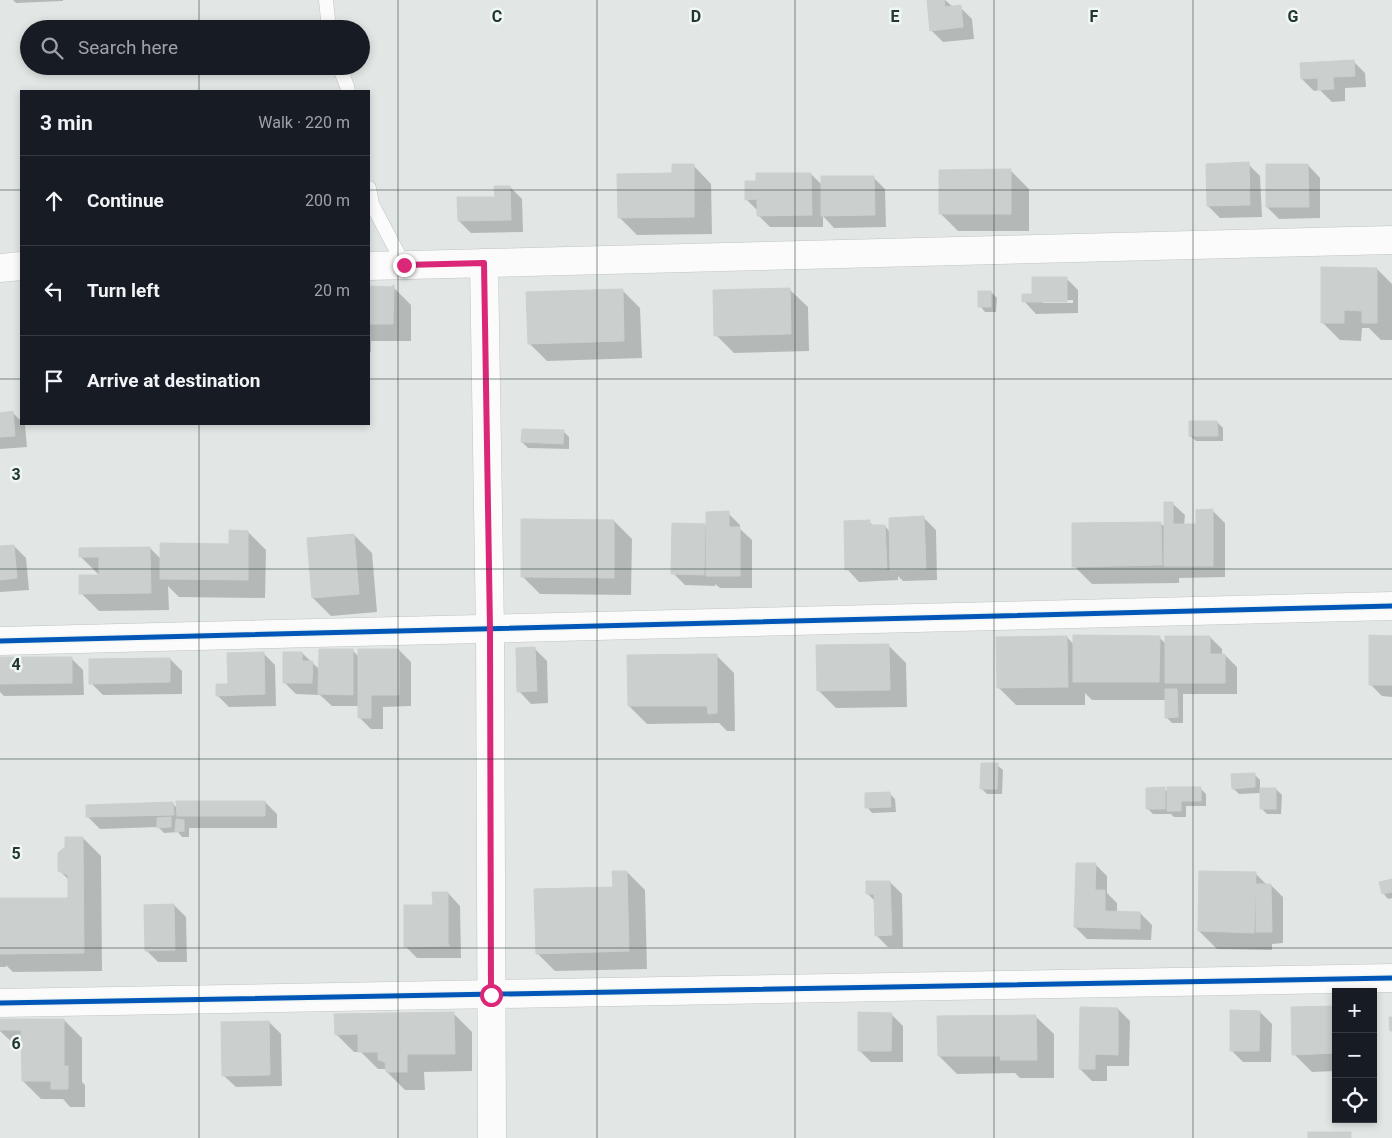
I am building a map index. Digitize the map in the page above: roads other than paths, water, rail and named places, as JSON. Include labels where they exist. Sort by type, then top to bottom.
[{"type":"street","points":[[370,266],[1392,240]]},
{"type":"street","points":[[484,263],[490,629],[492,1138]]},
{"type":"street","points":[[0,268],[20,266]]},
{"type":"street","points":[[0,641],[1392,606]]},
{"type":"street","points":[[0,1003],[1392,978]]},
{"type":"lane","points":[[326,0],[328,20]]},
{"type":"lane","points":[[342,75],[348,90]]},
{"type":"lane","points":[[370,193],[372,204],[404,265]]}]
